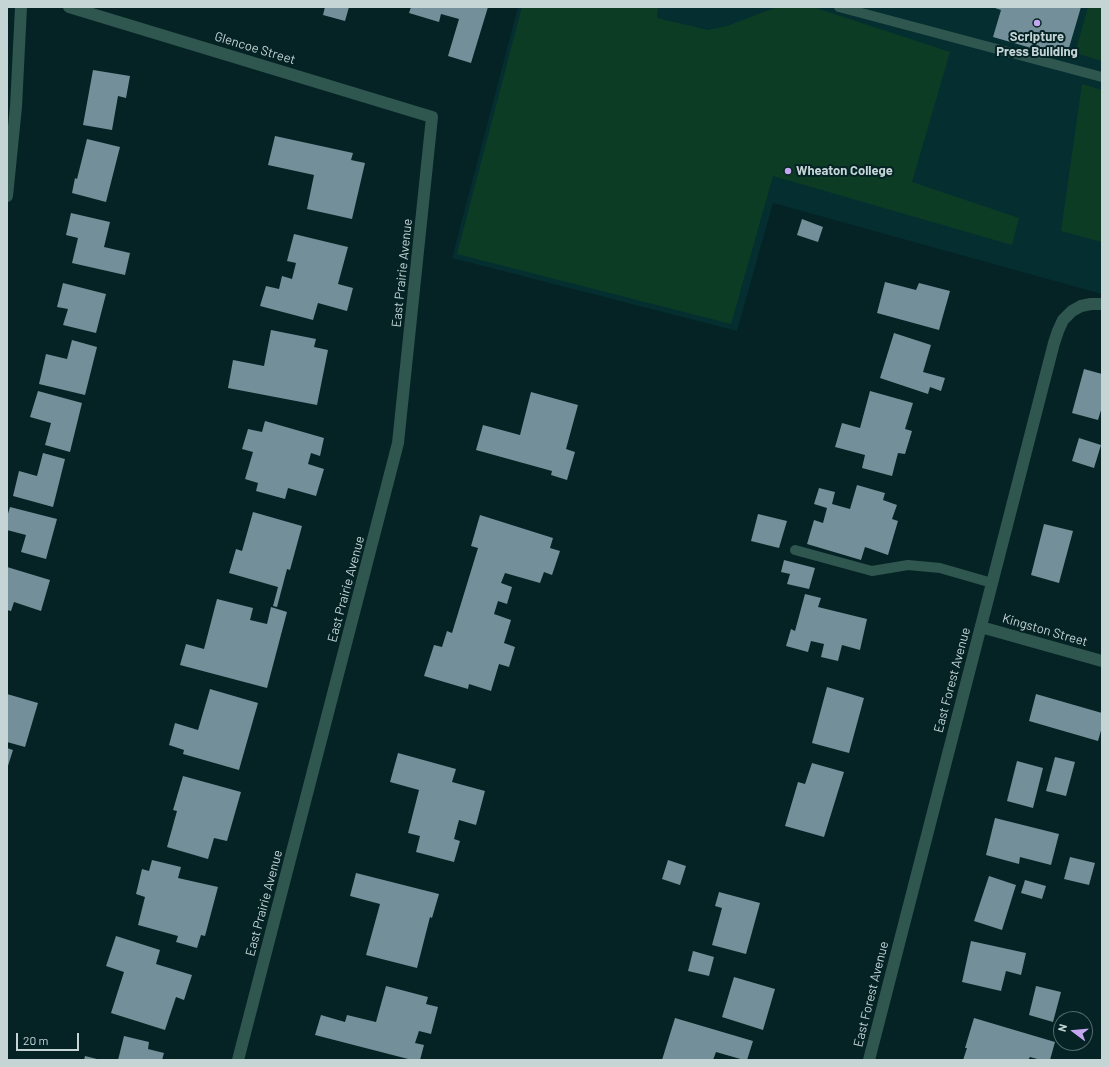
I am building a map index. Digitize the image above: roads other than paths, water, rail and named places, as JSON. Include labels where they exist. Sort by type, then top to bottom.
[{"type":"street","points":[[7,196],[16,107],[20,7]]},
{"type":"street","name":"Glencoe Street","points":[[69,7],[432,117]]},
{"type":"street","name":"East Prairie Avenue","points":[[238,1060],[398,443],[432,117]]},
{"type":"street","name":"East Forest Avenue","points":[[869,1060],[1054,343],[1064,320],[1072,311],[1082,306],[1102,304]]},
{"type":"street","name":"Kingston Street","points":[[981,627],[1102,661]]},
{"type":"lane","points":[[839,7],[1102,77]]},
{"type":"lane","points":[[795,550],[872,572],[908,565],[940,568],[992,583]]},
{"type":"place","name":"Scripture Press Building","points":[[1037,23]]},
{"type":"place","name":"Wheaton College","points":[[788,171]]}]
